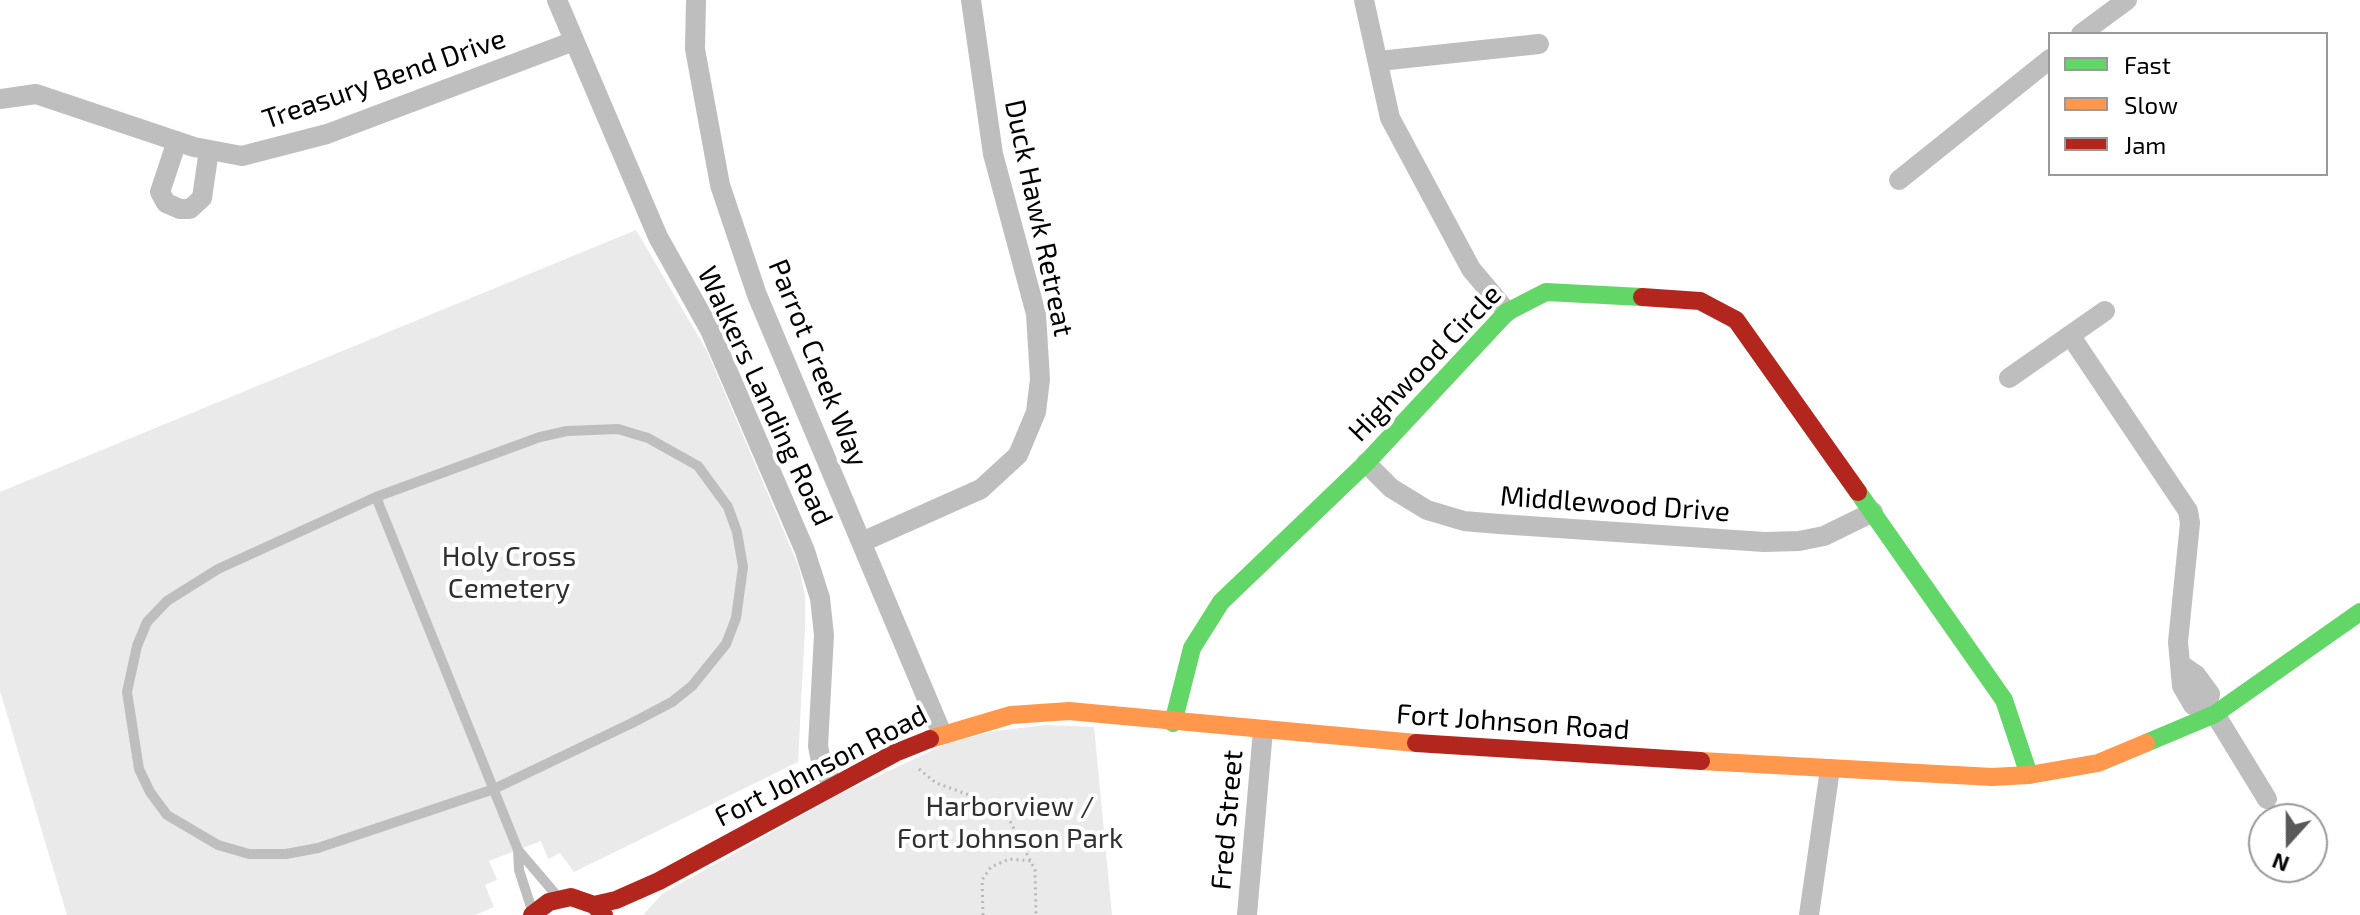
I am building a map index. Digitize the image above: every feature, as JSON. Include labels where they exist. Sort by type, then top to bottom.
[{"type":"main road","name":"Highwood Circle","points":[[1173,723],[1192,648],[1210,616],[1366,463],[1507,312],[1546,292],[1569,291],[1700,301],[1736,320],[1764,355],[2004,700],[2029,775]]},
{"type":"main road","name":"Fort Johnson Road","points":[[599,910],[908,748],[942,734],[1039,711],[1459,747],[1992,777],[2029,775],[2098,763],[2211,710],[2360,612]]},
{"type":"main road","name":"Fort Johnson Road","points":[[627,915],[659,881]]},
{"type":"main road","points":[[532,915],[559,898],[571,897],[599,910]]},
{"type":"street","name":"Walkers Landing Road","points":[[557,0],[658,237],[710,330],[805,551],[820,598],[824,635],[818,746],[822,766],[833,785]]},
{"type":"street","name":"Parrot Creek Way","points":[[696,0],[697,65],[720,185],[757,295],[942,734]]},
{"type":"street","name":"Duck Hawk Retreat","points":[[862,542],[981,489],[1018,455],[1032,430],[1036,412],[1040,379],[1036,314],[993,154],[971,0]]},
{"type":"street","points":[[1364,0],[1390,118],[1471,269],[1507,312]]},
{"type":"street","points":[[2082,32],[2097,8],[2127,0]]},
{"type":"street","name":"Treasury Bend Drive","points":[[0,99],[36,94],[177,141],[242,156],[327,134],[574,41]]},
{"type":"street","points":[[1379,61],[1539,44]]},
{"type":"street","points":[[1899,180],[2048,61]]},
{"type":"street","points":[[177,141],[160,192],[166,203],[180,209],[190,209],[202,198],[209,150]]},
{"type":"street","points":[[2009,378],[2105,311]]},
{"type":"street","points":[[2070,335],[2188,511],[2190,523],[2178,642],[2183,666],[2196,675],[2210,694],[2211,710],[2267,799]]},
{"type":"street","name":"Middlewood Drive","points":[[1366,463],[1391,488],[1427,510],[1464,521],[1764,542],[1799,541],[1824,536],[1873,512]]},
{"type":"street","name":"Fred Street","points":[[1247,915],[1263,730]]},
{"type":"street","points":[[1809,915],[1830,769]]},
{"type":"lane","points":[[618,429],[648,438],[698,466],[728,507],[739,544],[743,592],[726,644],[711,667],[672,702],[494,789],[318,848],[286,854],[249,854],[218,845],[167,815],[150,792],[139,769],[127,692],[137,646],[147,622],[177,593],[218,569],[376,497],[540,437],[567,431],[618,429]]},
{"type":"lane","points":[[376,497],[518,850],[519,870],[529,894],[532,915]]},
{"type":"lane","points":[[518,850],[559,898]]},
{"type":"path","points":[[908,748],[925,777],[997,805],[1032,861],[1036,915]]},
{"type":"path","points":[[983,915],[982,880],[991,867],[1009,859],[1032,861]]},
{"type":"green space","name":"Holy Cross Cemetery","points":[[636,230],[707,351],[799,567],[805,595],[805,628],[798,762],[574,872],[560,853],[548,859],[541,841],[489,861],[497,880],[485,885],[494,907],[475,915],[67,915],[0,691],[0,492]]},
{"type":"green space","name":"Harborview / Fort Johnson Park","points":[[1046,725],[1094,727],[1112,915],[643,915],[662,894],[840,794],[946,744],[994,731]]},
{"type":"traffic: fast","points":[[1173,723],[1192,648],[1221,602],[1366,463],[1507,312],[1546,292],[1642,297]]},
{"type":"traffic: fast","points":[[1858,492],[2004,700],[2029,775]]},
{"type":"traffic: fast","points":[[2146,743],[2215,714],[2360,612]]},
{"type":"traffic: slow","points":[[930,739],[1011,715],[1069,711],[1416,743]]},
{"type":"traffic: slow","points":[[1701,761],[1992,777],[2029,775],[2098,763],[2146,743]]},
{"type":"traffic: jam","points":[[1642,297],[1700,301],[1736,320],[1858,492]]},
{"type":"traffic: jam","points":[[594,905],[616,900],[659,881],[895,753],[930,739]]},
{"type":"traffic: jam","points":[[1416,743],[1701,761]]},
{"type":"traffic: jam","points":[[532,915],[549,902],[571,897],[594,905],[604,915]]}]
